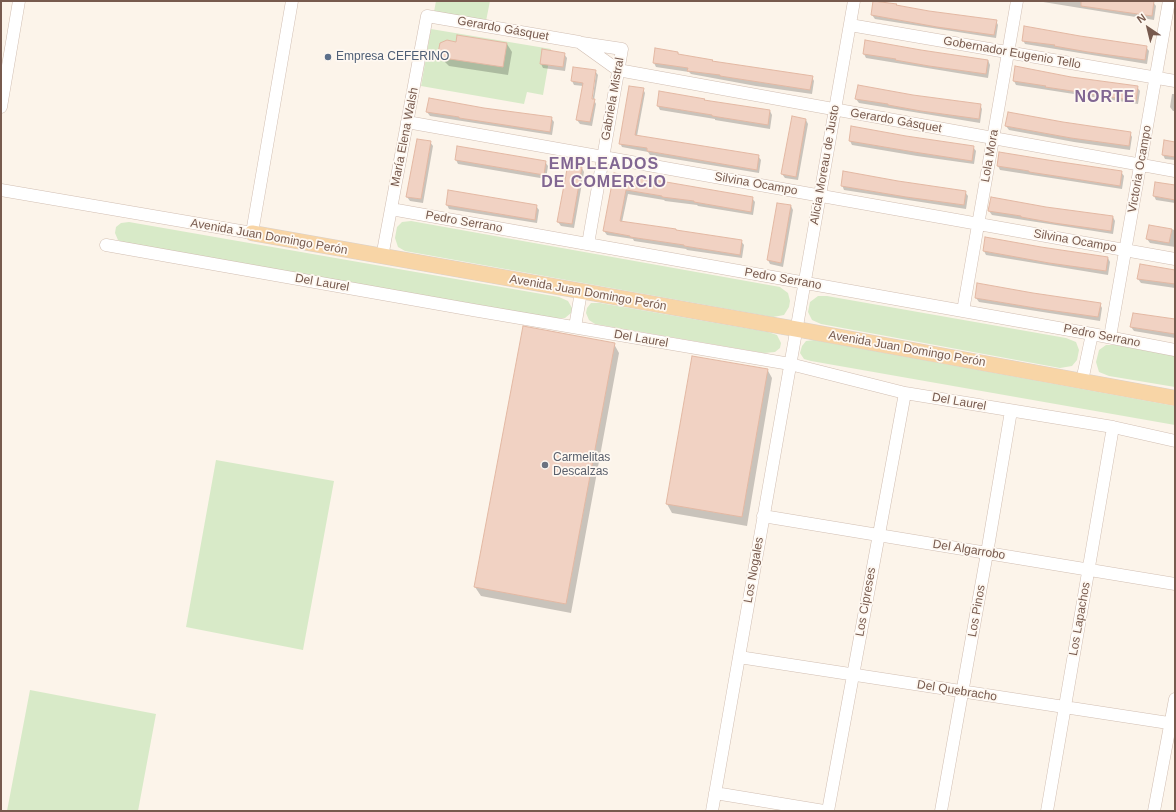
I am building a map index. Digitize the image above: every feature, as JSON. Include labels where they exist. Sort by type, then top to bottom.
[{"type":"main road","name":"Avenida Juan Domingo Perón","points":[[252,233],[796,329],[1175,398]]},
{"type":"street","points":[[1,107],[19,1]]},
{"type":"street","points":[[252,233],[292,1]]},
{"type":"street","name":"Alicia Moreau de Justo","points":[[796,329],[854,1]]},
{"type":"street","name":"Lola Mora","points":[[963,311],[1017,1]]},
{"type":"street","name":"Victoria Ocampo","points":[[1110,337],[1169,1]]},
{"type":"street","name":"Gerardo Gásquet","points":[[427,16],[622,49]]},
{"type":"street","name":"María Elena Walsh","points":[[382,257],[427,16]]},
{"type":"street","name":"Gobernador Eugenio Tello","points":[[850,24],[1175,81]]},
{"type":"street","name":"Gerardo Gásquet","points":[[579,42],[618,70],[1175,171]]},
{"type":"street","name":"Gabriela Mistral","points":[[588,244],[622,49]]},
{"type":"street","name":"Silvina Ocampo","points":[[407,122],[1175,259]]},
{"type":"street","name":"Avenida Juan Domingo Perón","points":[[1,190],[252,233]]},
{"type":"street","name":"Pedro Serrano","points":[[391,209],[1110,337],[1175,350]]},
{"type":"street","name":"Del Laurel","points":[[106,245],[790,364],[904,393],[1113,427],[1175,441]]},
{"type":"street","points":[[575,327],[581,292]]},
{"type":"street","name":"Los Nogales","points":[[712,811],[796,329]]},
{"type":"street","points":[[1082,381],[1092,334]]},
{"type":"street","name":"Los Cipreses","points":[[828,811],[904,393]]},
{"type":"street","name":"Los Pinos","points":[[941,811],[1011,411]]},
{"type":"street","name":"Los Lapachos","points":[[1046,811],[1113,427]]},
{"type":"street","name":"Del Algarrobo","points":[[764,516],[1175,584]]},
{"type":"street","name":"Del Quebracho","points":[[739,657],[1173,724]]},
{"type":"street","points":[[1154,811],[1173,724],[1175,699]]},
{"type":"street","points":[[715,793],[824,811]]},
{"type":"green space","points":[[436,1],[490,1],[486,21],[434,12]]},
{"type":"green space","points":[[431,29],[551,49],[543,95],[527,92],[524,104],[421,86]]},
{"type":"green space","points":[[411,221],[780,287],[788,293],[790,301],[789,307],[784,315],[773,317],[405,251],[398,247],[395,238],[397,227],[402,222]]},
{"type":"green space","points":[[129,222],[559,297],[568,301],[572,308],[571,313],[565,318],[554,318],[125,243],[118,240],[115,233],[116,227],[121,223]]},
{"type":"green space","points":[[818,296],[827,296],[1066,338],[1076,342],[1079,350],[1077,360],[1072,366],[1060,368],[821,324],[812,320],[808,312],[810,302]]},
{"type":"green space","points":[[591,303],[600,303],[768,332],[777,335],[781,343],[780,348],[775,352],[764,353],[595,324],[589,320],[586,313],[587,308]]},
{"type":"green space","points":[[814,340],[1175,406],[1175,425],[804,359],[800,353],[802,346],[806,341]]},
{"type":"green space","points":[[1106,345],[1115,345],[1175,356],[1175,387],[1109,376],[1099,372],[1096,362],[1099,350]]},
{"type":"green space","points":[[216,460],[334,481],[303,650],[186,627]]},
{"type":"green space","points":[[30,690],[156,714],[138,811],[7,811]]},
{"type":"building","points":[[873,1],[897,4],[896,5],[929,11],[997,20],[994,35],[937,27],[871,15]]},
{"type":"building","points":[[1081,1],[1154,1],[1152,16],[1081,6]]},
{"type":"building","points":[[1024,26],[1147,46],[1145,60],[1022,41]]},
{"type":"building","points":[[457,35],[507,43],[503,67],[443,58],[438,53],[440,43],[447,40],[456,42]]},
{"type":"building","points":[[865,40],[988,60],[986,74],[929,66],[863,54]]},
{"type":"building","points":[[655,48],[678,52],[678,54],[713,60],[712,61],[813,76],[810,90],[687,71],[688,68],[653,63]]},
{"type":"building","points":[[542,49],[565,53],[563,67],[540,64]]},
{"type":"building","points":[[1015,66],[1071,77],[1138,86],[1136,101],[1013,81]]},
{"type":"building","points":[[573,67],[596,70],[592,99],[595,99],[590,122],[576,120],[583,83],[571,81]]},
{"type":"building","points":[[858,85],[913,95],[981,104],[979,119],[921,111],[855,99]]},
{"type":"building","points":[[629,86],[644,88],[635,135],[759,155],[757,170],[647,151],[647,148],[619,144]]},
{"type":"building","points":[[659,91],[705,99],[704,100],[770,110],[768,125],[657,106]]},
{"type":"building","points":[[429,98],[484,108],[552,117],[550,132],[426,112]]},
{"type":"building","points":[[1008,112],[1131,132],[1129,146],[1071,138],[1005,126]]},
{"type":"building","points":[[792,116],[806,119],[796,177],[781,174]]},
{"type":"building","points":[[851,126],[974,146],[972,161],[849,141]]},
{"type":"building","points":[[417,139],[431,141],[421,199],[406,197]]},
{"type":"building","points":[[1164,140],[1175,142],[1175,157],[1162,155]]},
{"type":"building","points":[[457,146],[546,161],[544,175],[455,160]]},
{"type":"building","points":[[999,152],[1122,171],[1120,186],[997,166]]},
{"type":"building","points":[[568,164],[582,167],[572,224],[557,222]]},
{"type":"building","points":[[843,171],[966,191],[964,205],[841,186]]},
{"type":"building","points":[[614,173],[753,197],[751,212],[626,190],[620,221],[742,240],[740,255],[630,237],[603,231]]},
{"type":"building","points":[[1155,182],[1175,185],[1175,200],[1153,196]]},
{"type":"building","points":[[448,190],[537,205],[535,220],[446,205]]},
{"type":"building","points":[[991,197],[1046,207],[1113,216],[1111,231],[1054,223],[988,211]]},
{"type":"building","points":[[777,203],[791,205],[781,263],[767,260]]},
{"type":"building","points":[[1149,225],[1172,229],[1169,243],[1146,239]]},
{"type":"building","points":[[985,237],[1108,257],[1106,271],[1049,263],[983,251]]},
{"type":"building","points":[[1140,264],[1175,270],[1175,284],[1137,279]]},
{"type":"building","points":[[977,283],[1101,303],[1098,317],[975,298]]},
{"type":"building","points":[[1133,313],[1175,319],[1175,334],[1130,327]]},
{"type":"building","name":"Carmelitas Descalzas","points":[[523,326],[615,343],[566,604],[474,587]]},
{"type":"building","points":[[692,356],[768,369],[742,517],[666,504]]},
{"type":"place","name":"Empresa CEFERINO","points":[[328,57]]},
{"type":"place","name":"Carmelitas Descalzas","points":[[545,465]]},
{"type":"district","name":"NORTE","points":[[1105,98]]},
{"type":"district","name":"EMPLEADOS DE COMERCIO","points":[[604,174]]}]
